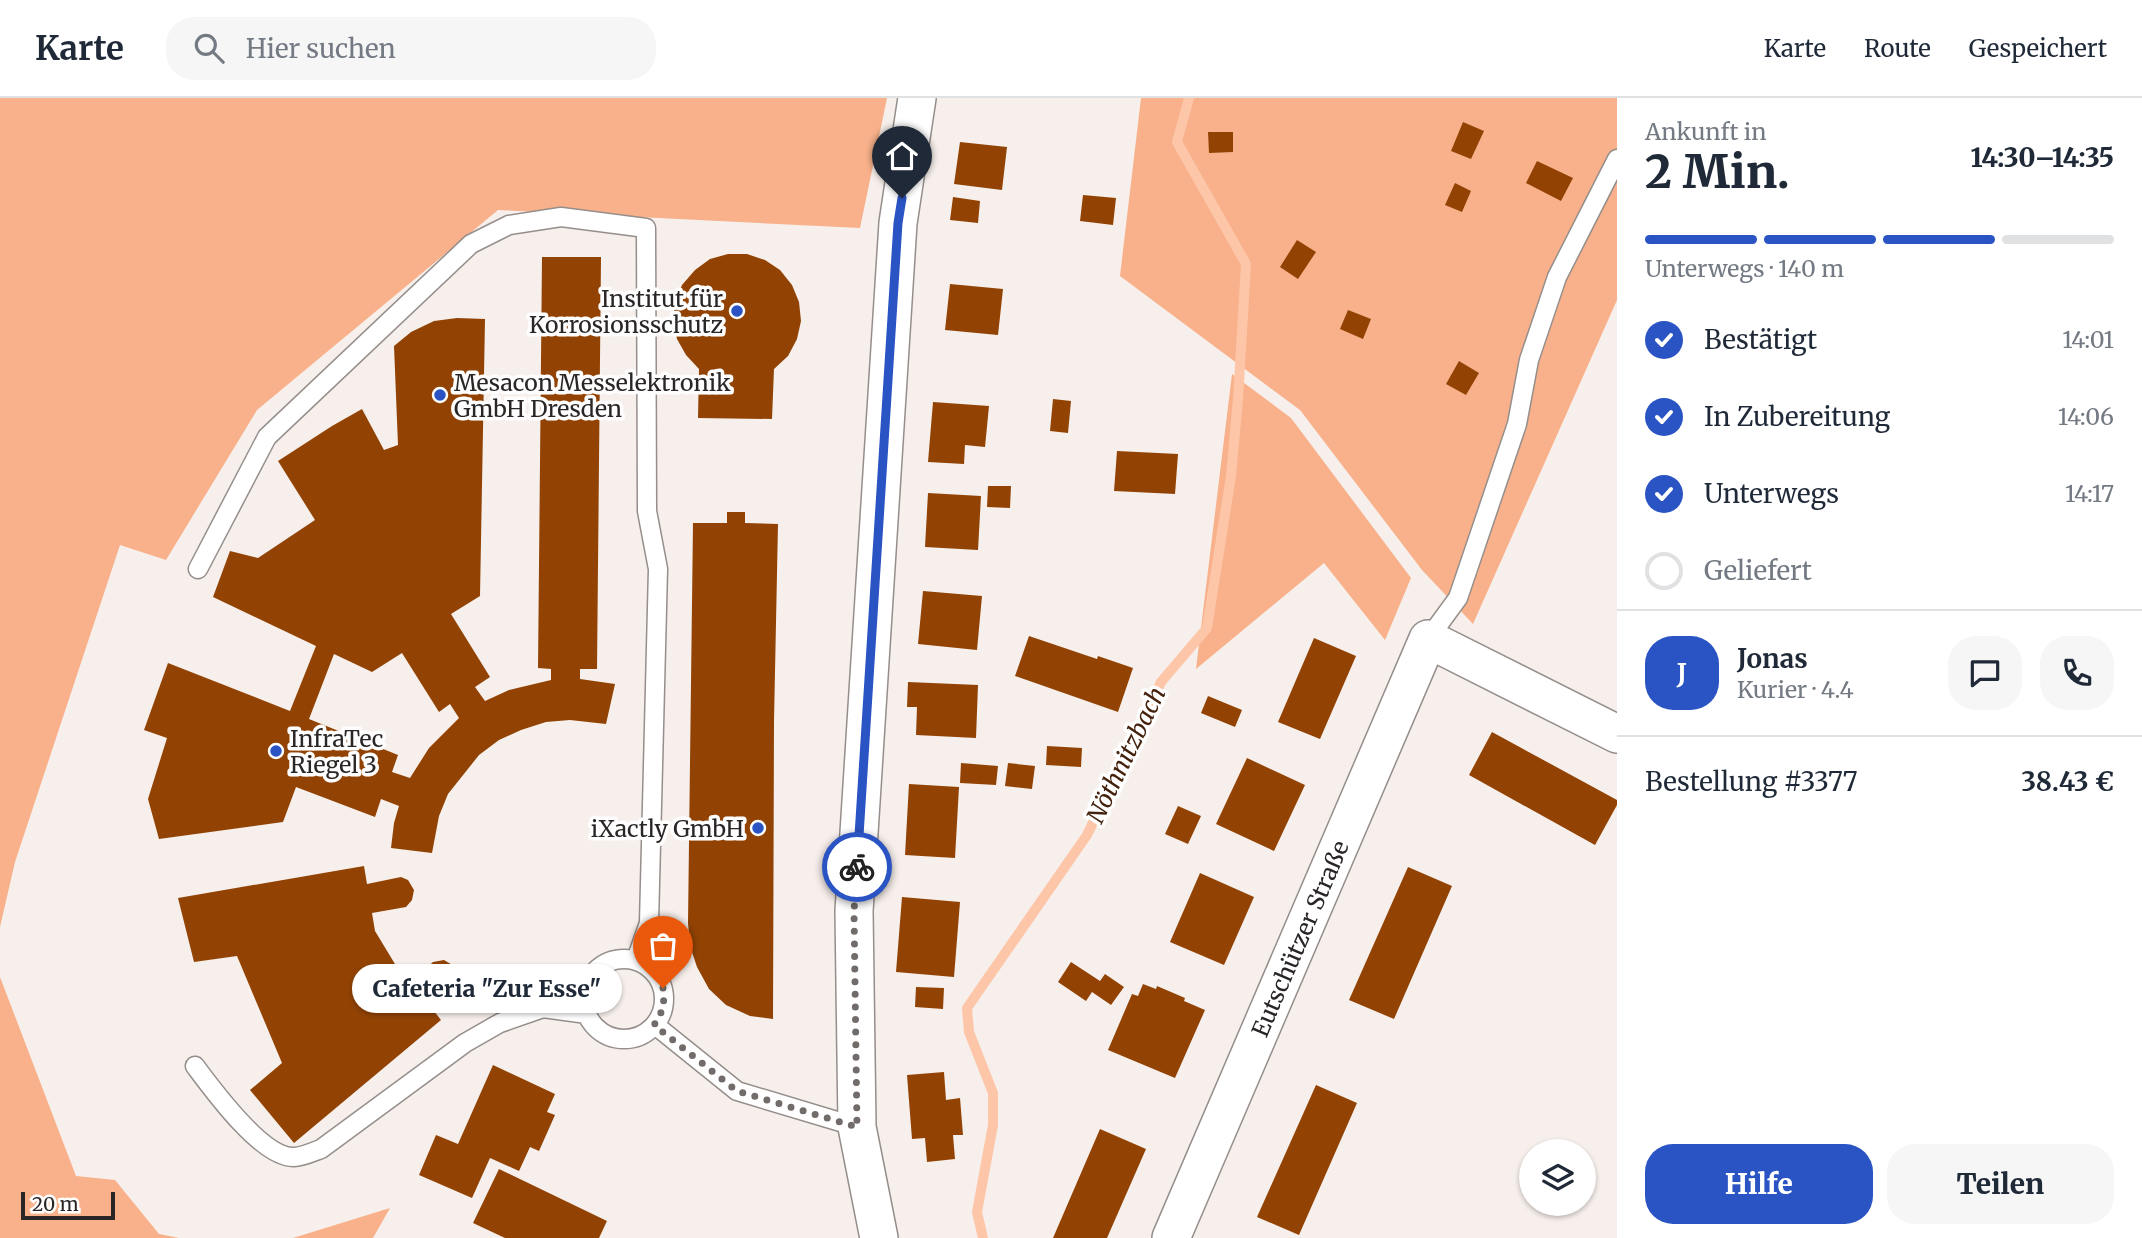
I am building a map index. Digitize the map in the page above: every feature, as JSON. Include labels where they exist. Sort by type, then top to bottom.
[{"type":"street","points":[[879,1238],[857,1127],[854,911],[898,223],[917,98]]},
{"type":"street","points":[[1427,639],[1617,734]]},
{"type":"street","name":"Eutschützer Straße","points":[[1171,1238],[1427,639]]},
{"type":"lane","points":[[1427,639],[1458,598],[1517,424],[1529,360],[1557,277],[1617,159]]},
{"type":"lane","points":[[198,569],[267,437],[471,244],[509,225],[561,217],[646,228],[647,511],[659,569],[649,923],[636,960]]},
{"type":"lane","points":[[611,960],[636,960],[657,976],[663,988],[662,1014],[644,1034],[617,1038],[604,1034],[594,1026],[587,1014],[584,996],[592,975],[611,960]]},
{"type":"lane","points":[[195,1066],[229,1111],[276,1153],[294,1157],[321,1149],[465,1043],[500,1023],[543,1008],[587,1014]]},
{"type":"lane","points":[[654,1025],[737,1091],[857,1127]]},
{"type":"shaded area","points":[[0,98],[887,98],[860,228],[498,210],[257,410],[166,560],[120,545],[15,862],[0,927]]},
{"type":"shaded area","points":[[1141,98],[1617,98],[1617,300],[1473,624],[1422,570],[1300,410],[1120,276]]},
{"type":"shaded area","points":[[1232,374],[1291,418],[1411,578],[1385,640],[1324,563],[1196,669]]},
{"type":"shaded area","points":[[0,977],[76,1176],[115,1180],[159,1234],[179,1238],[0,1238]]},
{"type":"shaded area","points":[[390,1208],[373,1238],[293,1238]]},
{"type":"building","points":[[1463,122],[1484,131],[1471,159],[1451,151]]},
{"type":"building","points":[[1208,132],[1233,132],[1233,152],[1209,153]]},
{"type":"building","points":[[960,142],[1007,147],[1002,190],[954,184]]},
{"type":"building","points":[[1537,161],[1573,178],[1561,201],[1526,183]]},
{"type":"building","points":[[1455,183],[1471,191],[1462,212],[1445,205]]},
{"type":"building","points":[[1083,195],[1116,198],[1113,225],[1080,221]]},
{"type":"building","points":[[953,197],[980,201],[978,223],[950,220]]},
{"type":"building","points":[[1297,240],[1316,252],[1298,279],[1280,267]]},
{"type":"building","name":"Institut für Korrosionsschutz","points":[[728,254],[747,254],[765,260],[780,270],[792,285],[799,302],[801,321],[797,339],[788,356],[774,369],[772,419],[698,418],[699,369],[686,355],[677,339],[673,320],[675,302],[682,285],[695,270],[710,259]]},
{"type":"building","points":[[542,257],[601,257],[597,669],[580,669],[580,679],[615,684],[606,724],[570,720],[546,722],[499,740],[479,755],[448,794],[439,816],[432,853],[391,848],[399,806],[381,799],[375,817],[296,787],[283,822],[159,839],[148,799],[167,738],[144,730],[168,663],[290,711],[316,646],[213,597],[230,551],[258,558],[315,520],[278,461],[362,409],[384,450],[398,445],[394,346],[411,332],[434,321],[485,319],[480,596],[451,614],[490,677],[475,687],[485,701],[509,690],[551,680],[551,669],[538,668]],"holes":[[[402,653],[439,712],[450,704],[459,718],[429,748],[410,778],[392,772],[398,755],[309,719],[334,654],[372,672]]]},
{"type":"building","points":[[950,284],[1003,289],[998,335],[945,330]]},
{"type":"building","points":[[1348,310],[1371,319],[1363,339],[1340,329]]},
{"type":"building","points":[[1459,361],[1479,373],[1466,395],[1446,384]]},
{"type":"building","points":[[1053,399],[1071,401],[1068,433],[1050,431]]},
{"type":"building","points":[[933,402],[989,406],[985,447],[965,445],[964,464],[928,462]]},
{"type":"building","points":[[1117,451],[1178,454],[1175,494],[1114,491]]},
{"type":"building","points":[[988,486],[1011,486],[1010,508],[987,507]]},
{"type":"building","points":[[928,493],[981,496],[978,550],[925,547]]},
{"type":"building","points":[[727,512],[745,512],[745,523],[778,524],[773,1019],[750,1016],[726,1005],[709,989],[690,946],[688,923],[693,523],[727,523]]},
{"type":"building","points":[[923,591],[982,596],[977,650],[918,644]]},
{"type":"building","points":[[1029,636],[1133,668],[1118,712],[1015,676]]},
{"type":"building","points":[[1314,638],[1356,656],[1320,739],[1278,722]]},
{"type":"building","points":[[908,682],[978,685],[976,738],[916,735],[917,707],[907,707]]},
{"type":"building","points":[[1208,696],[1242,710],[1235,727],[1201,713]]},
{"type":"building","points":[[1492,732],[1617,800],[1617,805],[1595,845],[1469,775]]},
{"type":"building","points":[[1047,746],[1082,748],[1081,767],[1046,765]]},
{"type":"building","points":[[1247,758],[1305,785],[1274,851],[1216,824]]},
{"type":"building","points":[[961,763],[998,766],[996,785],[960,783]]},
{"type":"building","points":[[1008,763],[1035,766],[1032,789],[1005,786]]},
{"type":"building","points":[[909,784],[959,787],[955,858],[905,855]]},
{"type":"building","points":[[1178,806],[1201,816],[1188,844],[1165,834]]},
{"type":"building","points":[[364,866],[367,884],[401,877],[408,880],[414,890],[412,900],[406,907],[372,913],[375,931],[410,984],[433,962],[444,960],[454,966],[458,980],[450,991],[430,1006],[441,1020],[294,1143],[250,1090],[282,1063],[237,956],[194,962],[178,898]]},
{"type":"building","points":[[1408,867],[1452,886],[1394,1019],[1349,1000]]},
{"type":"building","points":[[1200,873],[1254,897],[1224,965],[1170,942]]},
{"type":"building","points":[[902,897],[960,902],[954,977],[896,972]]},
{"type":"building","points":[[1071,962],[1100,981],[1105,974],[1124,987],[1111,1005],[1092,992],[1086,1001],[1058,982]]},
{"type":"building","points":[[1143,984],[1156,989],[1157,986],[1205,1010],[1175,1078],[1108,1050],[1132,994],[1138,996]]},
{"type":"building","points":[[916,987],[944,988],[943,1009],[915,1007]]},
{"type":"building","points":[[493,1065],[555,1094],[547,1112],[555,1115],[539,1151],[530,1147],[519,1171],[490,1158],[472,1198],[419,1175],[436,1135],[458,1144]]},
{"type":"building","points":[[944,1072],[946,1100],[960,1098],[963,1135],[953,1135],[955,1159],[927,1162],[925,1138],[912,1139],[907,1075]]},
{"type":"building","points":[[1316,1085],[1357,1103],[1299,1235],[1257,1217]]},
{"type":"building","points":[[1100,1129],[1146,1149],[1107,1238],[1053,1238]]},
{"type":"building","points":[[499,1169],[607,1221],[599,1238],[505,1238],[473,1223]]},
{"type":"waterway","name":"Nöthnitzbach","points":[[983,1238],[977,1212],[993,1125],[993,1093],[969,1032],[967,1008],[1087,835],[1161,682],[1207,628],[1231,476],[1246,264],[1177,142],[1189,98]]},
{"type":"way so far","points":[[663,988],[662,1014],[654,1025],[737,1091],[857,1127],[854,911],[857,867]]},
{"type":"place","name":"Institut für Korrosionsschutz","points":[[737,311]]},
{"type":"place","name":"Mesacon Messelektronik GmbH Dresden","points":[[440,395]]},
{"type":"place","name":"InfraTec Riegel 3","points":[[276,751]]},
{"type":"place","name":"iXactly GmbH","points":[[758,828]]},
{"type":"place","name":"Cafeteria \"Zur Esse\"","points":[[663,988]]},
{"type":"route","points":[[857,867],[898,223],[902,198]]}]
